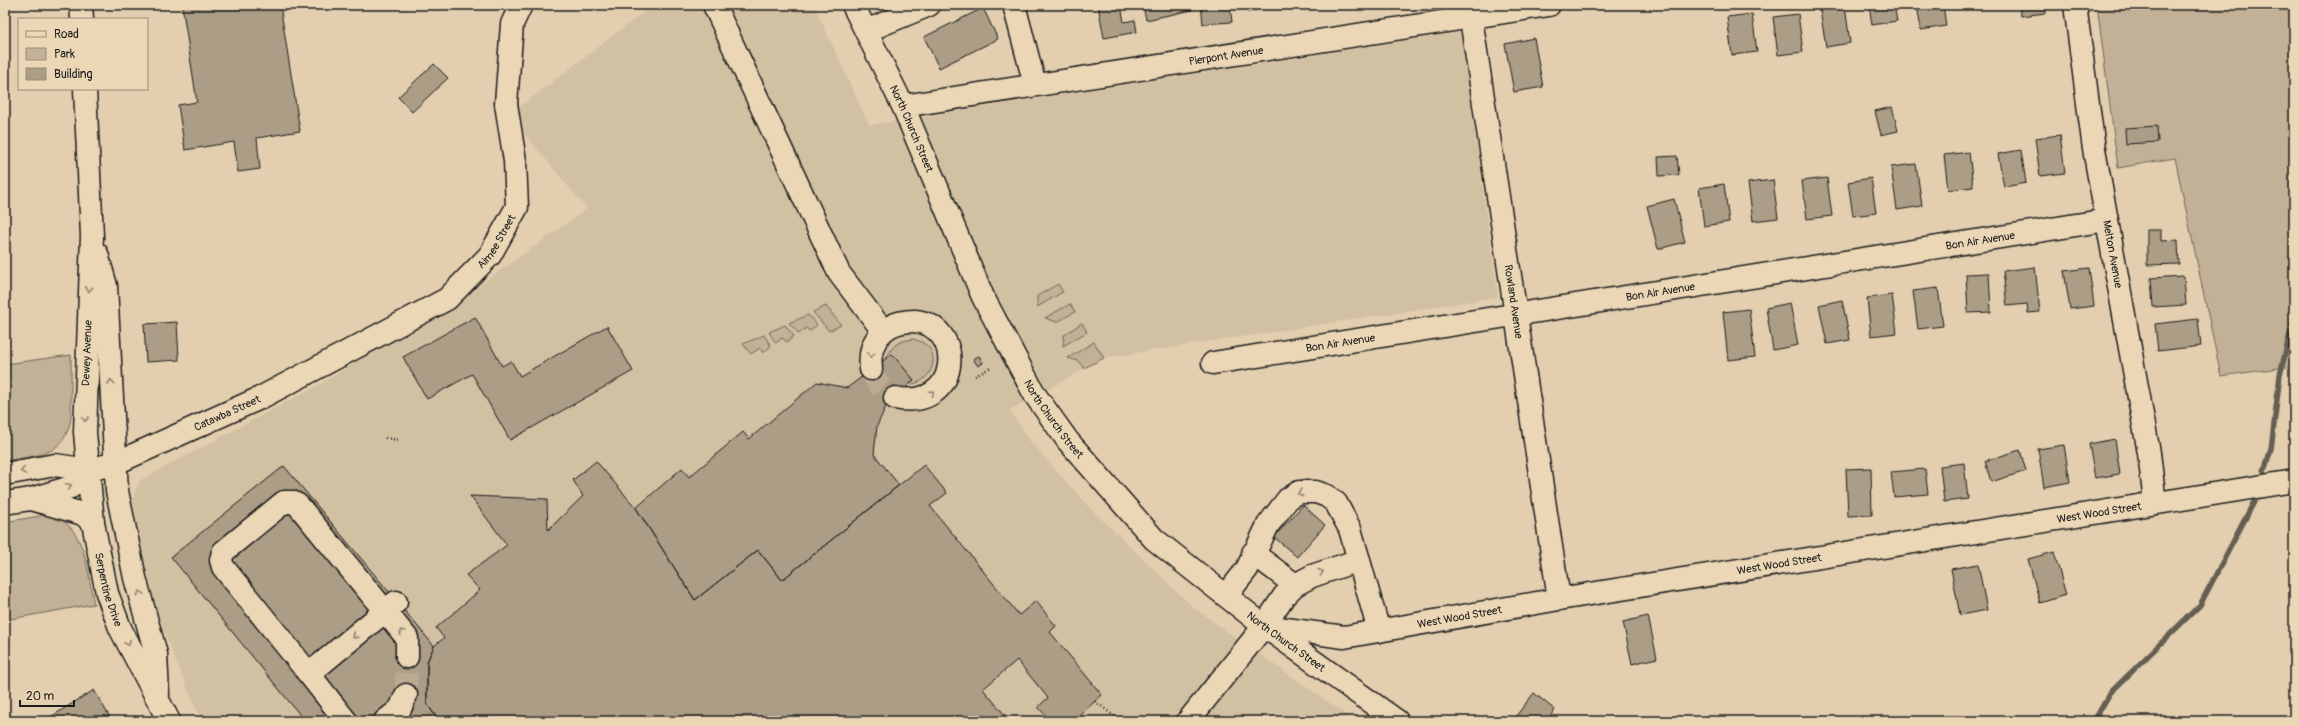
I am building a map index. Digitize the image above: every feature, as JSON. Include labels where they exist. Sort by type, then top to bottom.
[{"type":"street","points":[[81,5],[82,18]]},
{"type":"street","name":"Aimee Street","points":[[360,344],[447,298],[490,255],[517,207],[515,161],[506,104],[512,24],[521,5]]},
{"type":"street","points":[[714,5],[838,273],[883,331]]},
{"type":"street","name":"North Church Street","points":[[853,5],[903,106],[983,297],[1035,395],[1068,441],[1148,533],[1264,626],[1397,721]]},
{"type":"street","points":[[866,31],[929,5]]},
{"type":"street","points":[[1014,5],[1035,85]]},
{"type":"street","name":"Pierpont Avenue","points":[[903,106],[1470,11],[1549,5]]},
{"type":"street","name":"Melton Avenue","points":[[2075,5],[2089,111],[2148,454],[2155,503]]},
{"type":"street","name":"Rowland Avenue","points":[[1470,11],[1518,315],[1559,599]]},
{"type":"street","name":"Dewey Avenue","points":[[85,90],[92,236],[85,407],[89,470]]},
{"type":"street","name":"Bon Air Avenue","points":[[1213,363],[2107,220]]},
{"type":"street","name":"Dewey Avenue","points":[[92,236],[106,286],[116,463]]},
{"type":"street","points":[[871,369],[872,348],[883,331],[894,324],[907,321],[920,322],[932,327],[942,336],[948,347],[950,360],[948,373],[942,385],[932,394],[921,399],[908,401],[895,398]]},
{"type":"street","name":"Catawba Street","points":[[5,474],[55,465],[89,470],[116,463],[260,398],[360,344]]},
{"type":"street","name":"Serpentine Drive","points":[[116,463],[122,516],[135,578],[156,654],[158,700]]},
{"type":"street","name":"Catawba Street","points":[[5,503],[31,499],[71,487],[89,470]]},
{"type":"street","name":"Serpentine Drive","points":[[89,470],[93,523],[107,593],[120,628],[169,721]]},
{"type":"street","name":"West Wood Street","points":[[1264,626],[1336,637],[1559,599],[2294,481]]},
{"type":"street","points":[[1226,596],[1247,569],[1253,553],[1268,525],[1294,495],[1305,491],[1316,492],[1327,496],[1336,503],[1350,529],[1379,630]]},
{"type":"street","name":"Catawba Street","points":[[31,499],[83,514],[93,523]]},
{"type":"street","points":[[346,721],[223,567],[221,560],[223,552],[284,502],[292,502],[298,505],[390,607],[407,638],[407,657]]},
{"type":"street","points":[[1253,553],[1295,585]]},
{"type":"street","points":[[1188,721],[1264,626],[1284,596],[1295,585],[1312,576],[1359,560]]},
{"type":"street","points":[[309,674],[390,607]]},
{"type":"street","points":[[385,721],[400,709],[406,695]]},
{"type":"path","points":[[975,376],[990,368]]},
{"type":"path","points":[[384,438],[400,440]]},
{"type":"path","points":[[1095,701],[1120,721]]},
{"type":"shaded area","points":[[653,5],[814,5],[869,125],[1461,32],[1498,297],[1104,358],[1010,410],[1030,441],[1088,506],[1194,608],[1355,721],[201,721],[148,593],[130,507],[139,481],[320,384],[473,290],[587,209],[509,115]]},
{"type":"green space","points":[[2097,5],[2294,5],[2294,366],[2221,376],[2175,158],[2118,168]]},
{"type":"green space","points":[[1058,284],[1063,292],[1037,307],[1037,296]]},
{"type":"green space","points":[[1070,304],[1075,312],[1057,322],[1045,318]]},
{"type":"green space","points":[[826,306],[841,325],[829,331],[813,312]]},
{"type":"green space","points":[[808,315],[817,325],[810,331],[806,328],[799,334],[789,323]]},
{"type":"green space","points":[[1082,323],[1087,332],[1063,346],[1064,335]]},
{"type":"green space","points":[[785,325],[794,336],[787,342],[782,338],[776,343],[769,332]]},
{"type":"green space","points":[[764,335],[771,346],[763,353],[760,348],[751,354],[743,344]]},
{"type":"green space","points":[[913,339],[922,342],[930,349],[933,361],[930,372],[922,381],[910,384],[914,380],[892,354],[887,358],[894,346],[900,342]]},
{"type":"green space","points":[[1094,342],[1104,358],[1084,368],[1078,361],[1068,358]]},
{"type":"green space","points":[[71,355],[71,418],[68,431],[62,441],[48,452],[5,461],[5,364]]},
{"type":"green space","points":[[51,514],[63,521],[72,529],[79,540],[87,565],[94,604],[5,620],[5,522]]},
{"type":"building","points":[[182,5],[280,5],[300,131],[257,138],[260,169],[238,172],[234,142],[185,150],[178,105],[197,102]]},
{"type":"building","points":[[1098,5],[1121,5],[1124,22],[1135,20],[1137,32],[1104,38]]},
{"type":"building","points":[[1143,5],[1191,5],[1192,10],[1146,20]]},
{"type":"building","points":[[1201,5],[1230,5],[1232,22],[1203,24]]},
{"type":"building","points":[[1246,5],[1275,5],[1275,6],[1248,12]]},
{"type":"building","points":[[1292,5],[1319,5],[1292,9]]},
{"type":"building","points":[[1869,5],[1894,5],[1897,21],[1872,25]]},
{"type":"building","points":[[1917,5],[1943,5],[1946,26],[1921,30]]},
{"type":"building","points":[[2019,5],[2045,5],[2046,13],[2021,16]]},
{"type":"building","points":[[1845,6],[1850,43],[1826,47],[1820,9]]},
{"type":"building","points":[[983,8],[998,39],[939,68],[924,37]]},
{"type":"building","points":[[1752,14],[1757,52],[1732,55],[1727,17]]},
{"type":"building","points":[[1798,14],[1803,52],[1778,55],[1773,17]]},
{"type":"building","points":[[1534,38],[1543,87],[1514,92],[1505,44]]},
{"type":"building","points":[[434,64],[448,78],[412,112],[398,97]]},
{"type":"building","points":[[1892,107],[1898,131],[1881,135],[1875,111]]},
{"type":"building","points":[[2157,126],[2158,142],[2126,144],[2125,128]]},
{"type":"building","points":[[2060,135],[2065,173],[2040,176],[2035,138]]},
{"type":"building","points":[[2021,150],[2026,183],[2004,187],[1998,154]]},
{"type":"building","points":[[1969,152],[1973,187],[1948,190],[1944,155]]},
{"type":"building","points":[[1677,156],[1679,175],[1659,176],[1658,157]]},
{"type":"building","points":[[1916,164],[1922,206],[1897,210],[1891,167]]},
{"type":"building","points":[[1827,178],[1832,216],[1807,219],[1802,181]]},
{"type":"building","points":[[1871,178],[1876,213],[1853,216],[1848,182]]},
{"type":"building","points":[[1773,180],[1778,218],[1753,221],[1748,183]]},
{"type":"building","points":[[1724,184],[1729,222],[1704,226],[1699,188]]},
{"type":"building","points":[[1674,199],[1685,242],[1658,249],[1647,206]]},
{"type":"building","points":[[2147,230],[2161,230],[2161,241],[2178,240],[2179,264],[2147,265]]},
{"type":"building","points":[[2035,267],[2040,312],[2028,313],[2027,304],[2007,306],[2003,271]]},
{"type":"building","points":[[2089,268],[2094,306],[2070,309],[2064,271]]},
{"type":"building","points":[[1989,273],[1991,312],[1968,313],[1966,274]]},
{"type":"building","points":[[2184,276],[2186,305],[2153,307],[2151,278]]},
{"type":"building","points":[[1938,288],[1943,326],[1918,329],[1913,291]]},
{"type":"building","points":[[1892,295],[1897,333],[1871,336],[1867,298]]},
{"type":"building","points":[[1842,300],[1850,340],[1827,344],[1819,305]]},
{"type":"building","points":[[1790,303],[1798,345],[1773,350],[1766,308]]},
{"type":"building","points":[[1749,309],[1755,357],[1728,360],[1723,312]]},
{"type":"building","points":[[475,317],[502,366],[511,361],[520,376],[607,326],[633,371],[510,440],[472,374],[427,399],[403,357]]},
{"type":"building","points":[[2198,319],[2201,346],[2158,351],[2155,324]]},
{"type":"building","points":[[177,322],[179,360],[146,362],[144,324]]},
{"type":"building","points":[[892,354],[914,380],[886,406],[877,426],[874,454],[899,485],[782,580],[758,550],[695,600],[636,508],[682,468],[689,477],[743,432],[749,439],[817,382],[847,388]]},
{"type":"building","points":[[979,356],[983,363],[978,366],[973,359]]},
{"type":"building","points":[[2115,439],[2120,474],[2095,478],[2089,444]]},
{"type":"building","points":[[2064,445],[2070,482],[2044,487],[2038,449]]},
{"type":"building","points":[[2020,450],[2026,471],[1991,482],[1985,461]]},
{"type":"building","points":[[596,461],[636,508],[695,600],[758,550],[782,580],[924,465],[947,493],[930,506],[1019,615],[1036,601],[1056,626],[1050,632],[1102,695],[1073,721],[1051,721],[1038,707],[1048,698],[1017,660],[983,689],[1010,721],[439,721],[427,704],[427,662],[434,646],[444,638],[436,628],[480,590],[466,575],[507,545],[470,496],[547,499],[548,530],[583,496],[573,480]]},
{"type":"building","points":[[1964,463],[1968,499],[1944,502],[1940,466]]},
{"type":"building","points":[[284,466],[434,646],[427,662],[427,704],[439,721],[305,721],[171,557]]},
{"type":"building","points":[[1871,468],[1872,515],[1848,516],[1846,469]]},
{"type":"building","points":[[1925,469],[1928,494],[1894,497],[1891,472]]},
{"type":"building","points":[[1303,505],[1325,525],[1297,557],[1274,537]]},
{"type":"building","points":[[2054,552],[2066,595],[2040,603],[2028,559]]},
{"type":"building","points":[[1978,564],[1987,610],[1960,615],[1951,569]]},
{"type":"building","points":[[1648,616],[1657,658],[1632,664],[1623,622]]},
{"type":"building","points":[[94,690],[112,721],[44,721]]},
{"type":"building","points":[[1534,693],[1555,710],[1546,721],[1512,721]]},
{"type":"waterway","points":[[2264,471],[2271,449],[2280,375],[2294,317]]},
{"type":"waterway","points":[[2094,721],[2110,693],[2200,605],[2256,498]]},
{"type":"tunnel","points":[[871,369],[880,386],[895,398]]},
{"type":"tunnel","points":[[406,695],[407,657]]}]
